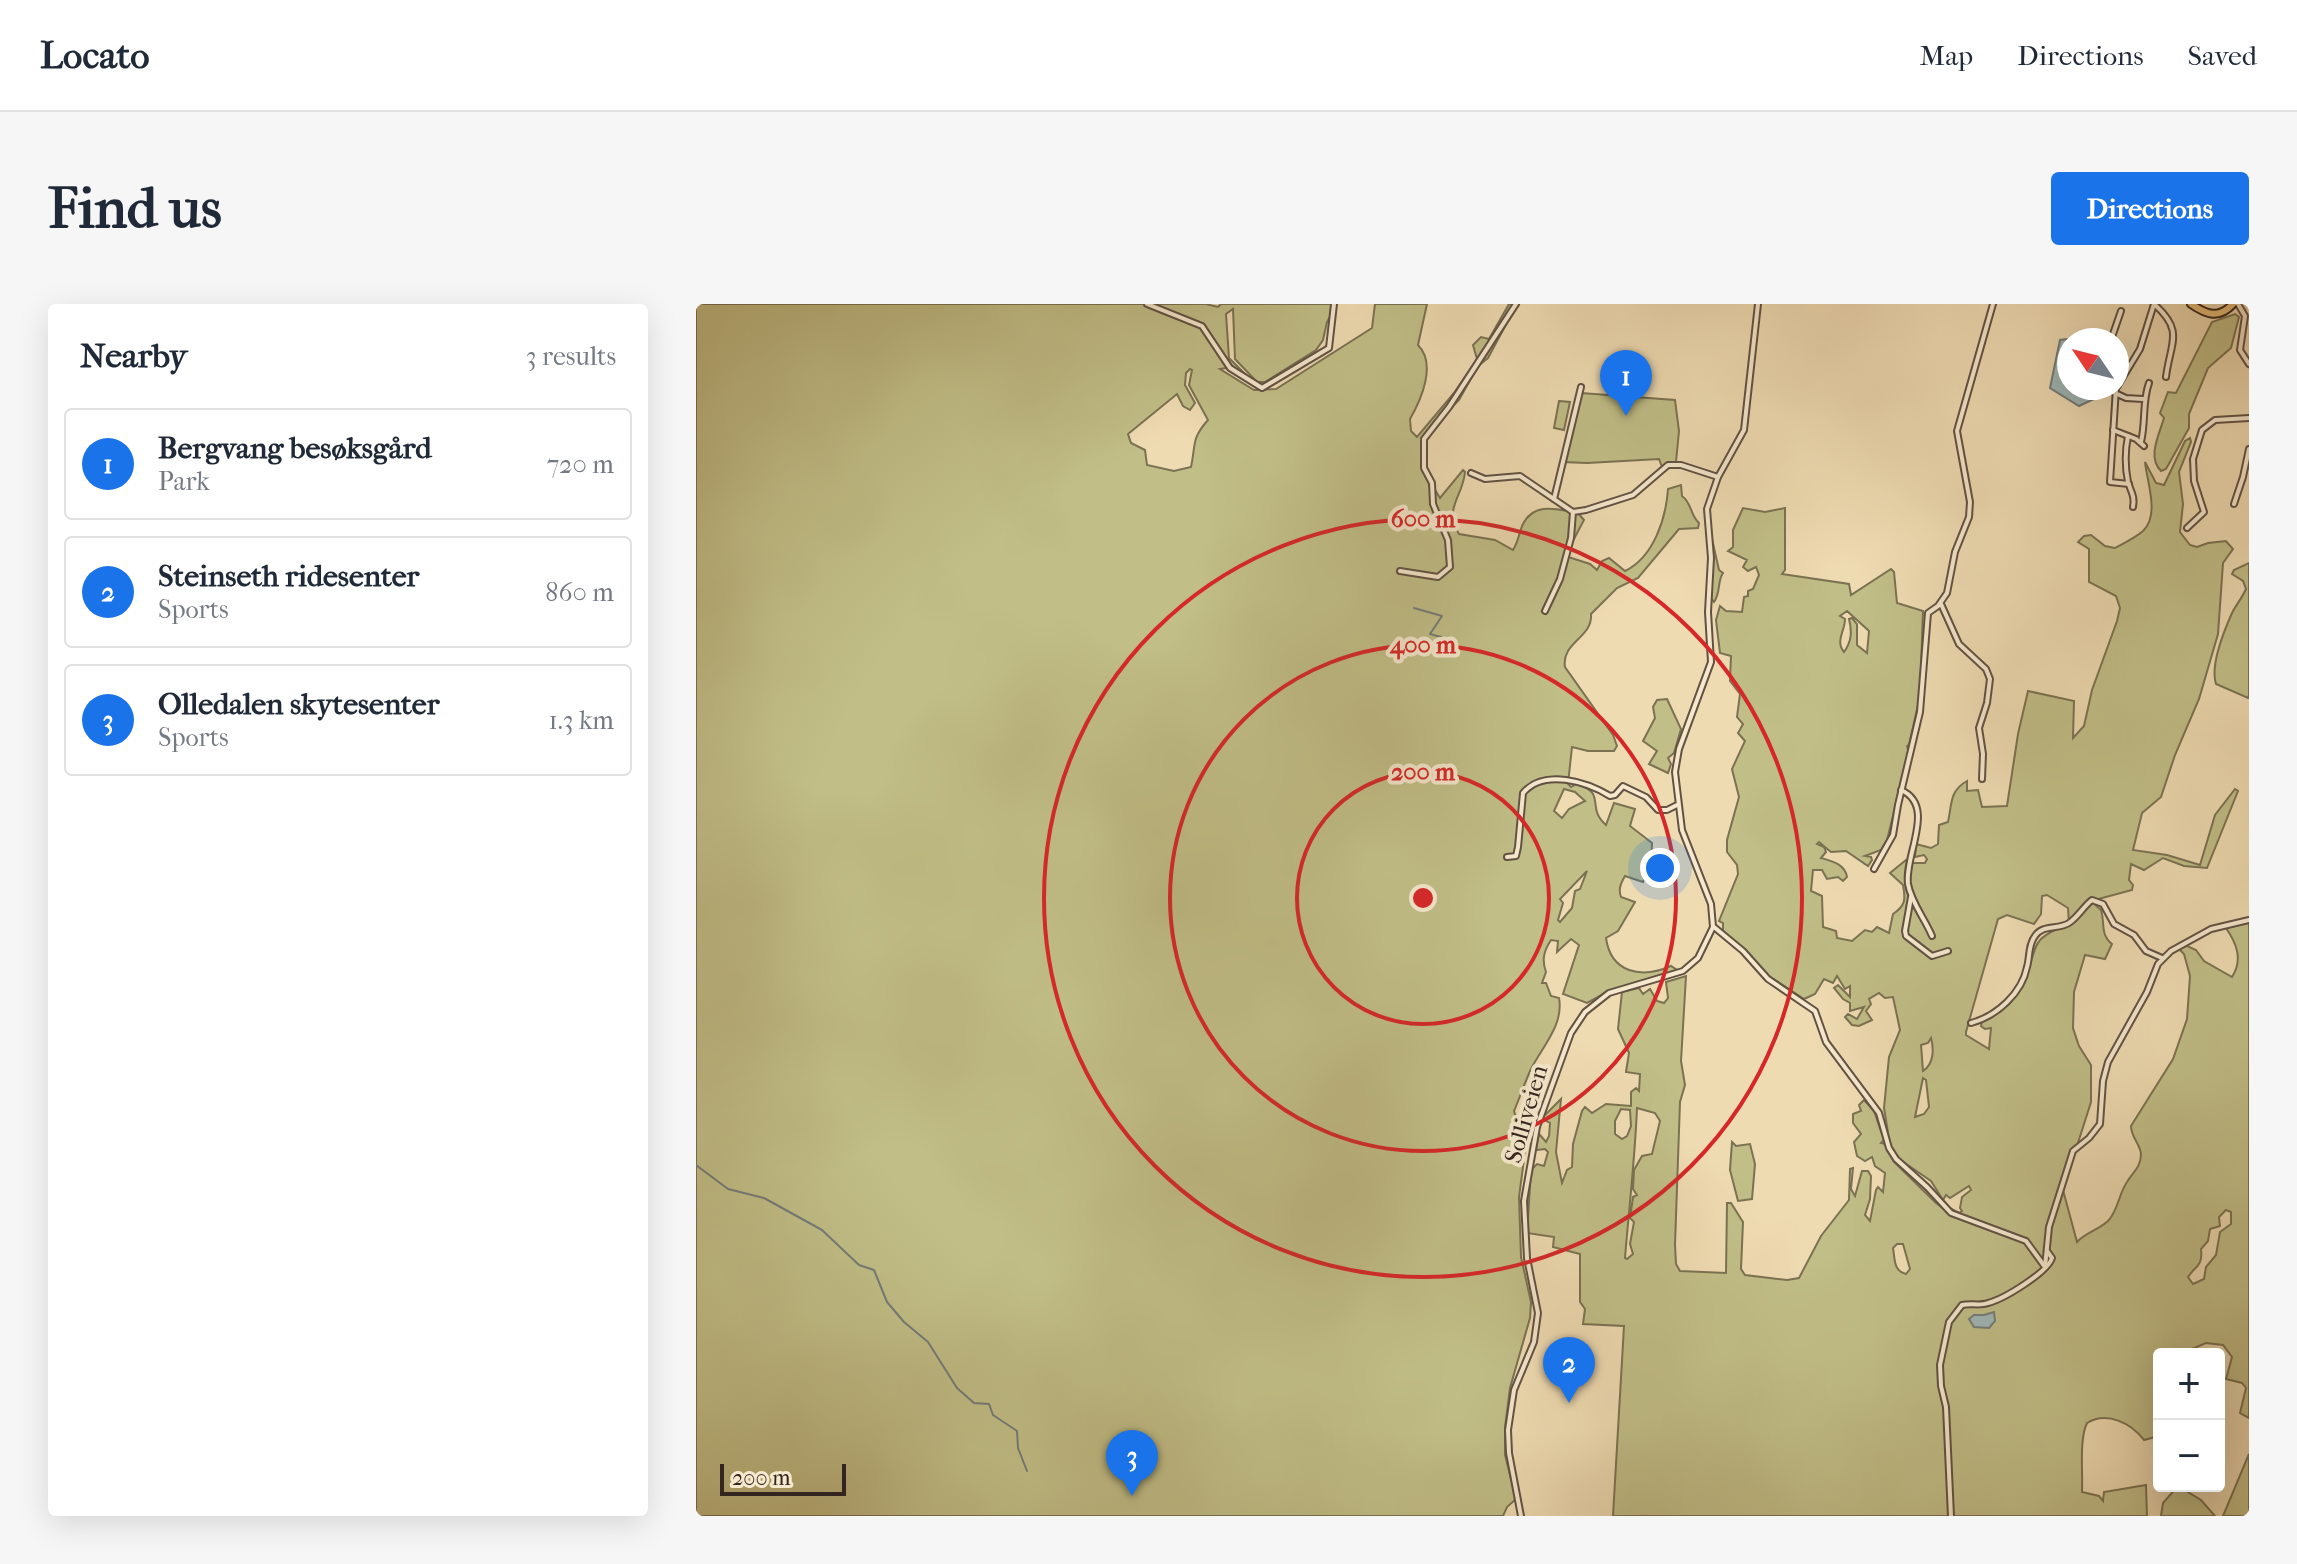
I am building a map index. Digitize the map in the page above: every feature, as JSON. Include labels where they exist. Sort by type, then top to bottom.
[{"type":"main road","points":[[2191,304],[2214,314],[2236,304]]},
{"type":"street","points":[[1147,304],[1202,326],[1230,368],[1262,388],[1329,348],[1334,304]]},
{"type":"street","points":[[1400,571],[1438,577],[1450,567],[1448,540],[1433,504],[1432,483],[1424,468],[1424,439],[1449,407],[1516,304]]},
{"type":"street","points":[[1758,304],[1744,430],[1718,477],[1710,497],[1706,521],[1711,558],[1708,612],[1711,662],[1677,758],[1677,805],[1682,830],[1711,904],[1713,927],[1743,951],[1768,979],[1815,1011],[1833,1052],[1879,1113],[1889,1148],[1896,1159],[1951,1213],[2026,1241],[2045,1267]]},
{"type":"street","points":[[1874,869],[1893,835],[1920,712],[1927,616],[1941,604],[1947,593],[1955,552],[1970,509],[1957,431],[1993,304]]},
{"type":"street","points":[[2129,365],[2140,349],[2154,304],[2169,320],[2174,333],[2166,377]]},
{"type":"street","points":[[2236,304],[2245,316],[2240,350],[2249,364]]},
{"type":"street","points":[[2115,328],[2121,311]]},
{"type":"street","points":[[2242,336],[2249,339]]},
{"type":"street","points":[[2113,430],[2142,444],[2143,399],[2149,383]]},
{"type":"street","points":[[1554,499],[1581,387]]},
{"type":"street","points":[[2129,398],[2143,399]]},
{"type":"street","points":[[2115,400],[2110,482],[2129,484]]},
{"type":"street","points":[[2187,528],[2204,512],[2194,481],[2193,459],[2202,430],[2215,420],[2249,418]]},
{"type":"street","points":[[2128,436],[2126,455],[2129,484],[2134,496],[2133,507]]},
{"type":"street","points":[[2234,504],[2249,449]]},
{"type":"street","points":[[1471,473],[1485,479],[1520,476],[1573,512],[1633,495],[1663,468],[1674,464],[1718,477]]},
{"type":"street","points":[[1545,611],[1563,570],[1571,538],[1573,512]]},
{"type":"street","points":[[1941,604],[1954,636],[1986,669],[1990,679],[1979,728],[1983,754],[1982,779]]},
{"type":"street","points":[[1507,857],[1516,856],[1523,793],[1536,784],[1550,780],[1579,782],[1610,796],[1623,786],[1646,797],[1658,810],[1677,805]]},
{"type":"street","points":[[1901,790],[1912,796],[1917,809],[1915,845],[1908,871],[1911,894],[1906,936],[1932,956],[1948,951]]},
{"type":"street","points":[[1911,894],[1932,936]]},
{"type":"street","points":[[1971,1023],[1998,1010],[2019,989],[2031,944],[2037,934],[2070,922],[2092,900],[2103,904],[2114,924],[2134,935],[2146,951],[2162,958]]},
{"type":"street","points":[[1951,1516],[1946,1407],[1940,1373],[1949,1322],[1962,1305],[1990,1303],[2045,1267],[2049,1227],[2073,1151],[2100,1124],[2103,1081],[2108,1062],[2162,958],[2211,929],[2249,920]]},
{"type":"street","name":"Solliveien","points":[[1521,1516],[1509,1453],[1508,1430],[1514,1390],[1534,1342],[1538,1313],[1527,1258],[1524,1201],[1537,1127],[1571,1033],[1585,1012],[1609,993],[1683,971],[1698,958],[1713,927]]},
{"type":"shaded area","points":[[696,304],[1206,304],[1218,307],[1221,304],[1337,304],[1316,350],[1265,382],[1257,382],[1235,359],[1233,309],[1226,314],[1229,358],[1252,381],[1226,368],[1220,369],[1254,390],[1276,389],[1372,328],[1375,304],[1427,304],[1418,345],[1424,353],[1427,372],[1419,402],[1410,419],[1411,431],[1417,437],[1454,393],[1477,359],[1473,345],[1481,337],[1489,339],[1509,304],[1517,304],[1488,358],[1478,366],[1459,400],[1425,439],[1423,463],[1440,498],[1463,470],[1465,472],[1453,510],[1459,534],[1495,540],[1513,550],[1522,526],[1532,513],[1546,509],[1578,513],[1584,520],[1565,556],[1590,564],[1597,570],[1602,561],[1609,558],[1625,571],[1644,556],[1657,536],[1668,489],[1681,485],[1682,496],[1699,523],[1698,528],[1679,529],[1638,578],[1617,588],[1591,614],[1587,629],[1565,659],[1565,667],[1613,735],[1617,746],[1614,751],[1588,751],[1572,747],[1568,784],[1571,787],[1576,784],[1591,792],[1597,812],[1606,825],[1614,803],[1635,809],[1630,826],[1652,843],[1651,865],[1643,882],[1625,876],[1621,884],[1621,897],[1635,902],[1618,931],[1606,938],[1609,950],[1621,966],[1629,970],[1649,972],[1671,966],[1677,970],[1609,991],[1587,1003],[1563,994],[1579,945],[1571,939],[1557,952],[1558,941],[1551,940],[1545,952],[1546,972],[1542,983],[1546,983],[1551,996],[1559,998],[1560,1008],[1555,1027],[1531,1069],[1514,1111],[1518,1123],[1528,1129],[1519,1197],[1521,1257],[1531,1302],[1530,1318],[1510,1388],[1505,1427],[1505,1455],[1516,1499],[1503,1516],[696,1516]],"holes":[[[1190,369],[1189,385],[1208,420],[1196,437],[1191,467],[1174,471],[1147,465],[1145,450],[1131,443],[1128,434],[1177,394],[1183,406],[1190,410],[1195,403],[1185,385],[1186,373]],[[1564,789],[1575,792],[1585,801],[1569,809],[1562,818],[1554,811]],[[1587,871],[1580,889],[1575,891],[1572,908],[1560,922],[1563,903],[1560,899]]]},
{"type":"shaded area","points":[[2235,314],[2239,317],[2231,348],[2208,368],[2189,414],[2189,428],[2166,469],[2161,471],[2154,453],[2164,418],[2160,413],[2168,392],[2176,393],[2212,322]]},
{"type":"shaded area","points":[[1581,393],[1675,400],[1679,431],[1676,462],[1662,467],[1659,459],[1563,462]]},
{"type":"shaded area","points":[[1559,401],[1570,402],[1564,430],[1554,428]]},
{"type":"shaded area","points":[[2190,438],[2179,472],[2183,504],[2180,532],[2190,545],[2197,547],[2226,541],[2233,549],[2223,563],[2218,634],[2199,699],[2161,797],[2142,813],[2133,850],[2167,855],[2200,865],[2215,815],[2235,789],[2238,791],[2207,868],[2184,866],[2163,858],[2144,870],[2131,864],[2129,880],[2132,890],[2091,901],[2101,910],[2104,932],[2112,944],[2105,959],[2085,955],[2074,992],[2073,1028],[2079,1046],[2091,1065],[2091,1102],[2063,1190],[2077,1242],[2111,1217],[2124,1186],[2141,1159],[2131,1126],[2173,1059],[2187,1019],[2190,976],[2184,954],[2178,948],[2185,945],[2196,950],[2204,961],[2232,977],[2237,952],[2226,928],[2249,923],[2249,1418],[2240,1413],[2246,1388],[2242,1383],[2226,1379],[2232,1357],[2223,1345],[2206,1343],[2194,1348],[2153,1348],[2153,1438],[2144,1440],[2126,1424],[2103,1418],[2087,1423],[2082,1447],[2082,1492],[2099,1496],[2103,1501],[2104,1492],[2146,1485],[2147,1516],[1613,1516],[1624,1326],[1583,1324],[1585,1309],[1580,1302],[1580,1254],[1553,1247],[1554,1237],[1527,1233],[1531,1170],[1537,1164],[1544,1166],[1548,1152],[1545,1149],[1536,1150],[1538,1137],[1540,1135],[1546,1142],[1549,1136],[1550,1123],[1543,1119],[1544,1116],[1561,1099],[1556,1152],[1562,1183],[1567,1170],[1572,1167],[1573,1144],[1585,1107],[1592,1113],[1606,1104],[1631,1106],[1631,1092],[1636,1088],[1639,1091],[1640,1074],[1626,1072],[1629,1053],[1618,1029],[1622,992],[1639,988],[1643,994],[1650,989],[1657,1001],[1664,1003],[1668,998],[1666,982],[1686,976],[1681,1061],[1685,1085],[1680,1102],[1675,1245],[1676,1264],[1680,1271],[1726,1273],[1727,1203],[1731,1203],[1743,1222],[1741,1269],[1745,1275],[1787,1280],[1799,1278],[1821,1236],[1849,1200],[1850,1169],[1853,1168],[1851,1189],[1855,1196],[1862,1171],[1868,1171],[1871,1176],[1870,1199],[1865,1215],[1870,1221],[1876,1190],[1878,1187],[1883,1192],[1885,1173],[1875,1166],[1872,1157],[1865,1161],[1857,1156],[1854,1142],[1861,1134],[1853,1123],[1853,1114],[1861,1111],[1859,1105],[1864,1100],[1874,1111],[1884,1140],[1881,1143],[1885,1144],[1894,1162],[1953,1216],[1978,1226],[1946,1206],[1959,1213],[1962,1211],[1962,1197],[1971,1190],[1969,1186],[1950,1198],[1946,1195],[1943,1200],[1931,1181],[1892,1151],[1884,1108],[1889,1057],[1900,1030],[1893,997],[1885,998],[1879,993],[1869,999],[1871,1004],[1866,1011],[1872,1020],[1859,1026],[1852,1025],[1845,1017],[1848,1014],[1857,1019],[1864,1007],[1850,1011],[1850,1003],[1834,988],[1838,985],[1850,997],[1850,986],[1845,989],[1837,976],[1833,983],[1824,979],[1815,994],[1804,999],[1766,974],[1723,931],[1723,923],[1719,921],[1738,874],[1737,865],[1727,852],[1727,840],[1739,797],[1732,769],[1745,741],[1738,733],[1743,724],[1737,717],[1740,694],[1730,681],[1731,656],[1720,653],[1716,620],[1720,606],[1726,611],[1742,612],[1744,597],[1753,589],[1759,575],[1756,567],[1748,571],[1743,567],[1747,560],[1728,551],[1733,547],[1733,530],[1743,508],[1765,512],[1785,508],[1785,570],[1782,574],[1849,584],[1851,595],[1891,569],[1894,572],[1897,603],[1923,611],[1920,696],[1887,840],[1881,850],[1865,856],[1872,860],[1868,866],[1846,851],[1831,852],[1819,842],[1817,844],[1824,847],[1826,852],[1821,858],[1841,866],[1847,877],[1843,881],[1838,877],[1827,879],[1822,870],[1813,870],[1811,891],[1822,896],[1823,927],[1836,931],[1837,938],[1852,941],[1865,930],[1872,932],[1877,927],[1889,933],[1893,914],[1904,902],[1903,885],[1890,873],[1906,860],[1911,869],[1912,863],[1925,863],[1927,859],[1924,855],[1915,857],[1916,844],[1931,848],[1938,844],[1939,825],[1948,822],[1952,799],[1961,785],[1967,781],[1967,791],[1978,790],[1982,807],[2007,806],[2028,691],[2074,701],[2073,738],[2084,726],[2092,690],[2120,608],[2116,596],[2089,582],[2089,549],[2078,542],[2084,536],[2091,535],[2105,546],[2115,548],[2143,531],[2152,507],[2145,462],[2156,483],[2164,485],[2185,441]],"holes":[[[1847,611],[1869,631],[1867,653],[1857,645],[1857,624],[1852,618],[1849,619],[1850,640],[1844,652],[1841,648],[1845,619],[1840,616]],[[2047,895],[2068,908],[2069,924],[2040,940],[2019,987],[1982,1022],[1981,1026],[1985,1029],[1991,1028],[1989,1049],[1966,1035],[1966,1032],[1998,919],[2007,915],[2034,924],[2041,914],[2042,896]],[[1931,1038],[1932,1056],[1923,1071],[1921,1045]],[[1923,1078],[1926,1080],[1929,1107],[1924,1114],[1915,1117]],[[1637,1108],[1655,1113],[1660,1121],[1652,1154],[1642,1156],[1634,1170],[1633,1189],[1637,1195],[1633,1197],[1630,1218],[1634,1222],[1630,1244],[1633,1254],[1627,1259]],[[1621,1109],[1630,1110],[1631,1126],[1627,1136],[1622,1139],[1615,1134],[1615,1121]],[[2226,1210],[2231,1212],[2231,1224],[2220,1232],[2216,1255],[2206,1267],[2204,1279],[2193,1284],[2188,1277],[2200,1262],[2201,1249],[2208,1241],[2210,1229],[2220,1226],[2219,1217]],[[1903,1244],[1910,1269],[1906,1274],[1897,1267],[1893,1248]]]},
{"type":"shaded area","points":[[1712,539],[1719,570],[1723,573],[1714,602],[1711,598]]},
{"type":"shaded area","points":[[2249,563],[2248,698],[2216,684],[2215,677],[2216,658],[2222,639],[2246,589],[2243,581],[2232,574]]},
{"type":"shaded area","points":[[1667,699],[1681,729],[1674,753],[1668,758],[1671,764],[1668,773],[1649,764],[1657,751],[1643,741],[1655,718],[1653,707],[1657,700]]},
{"type":"shaded area","points":[[1732,1142],[1736,1146],[1750,1144],[1755,1164],[1752,1199],[1738,1201],[1730,1170]]},
{"type":"shaded area","points":[[2249,1454],[2249,1516],[2223,1516]]},
{"type":"shaded area","points":[[2173,1492],[2188,1492],[2201,1500],[2215,1516],[2161,1516],[2163,1503]]},
{"type":"water","points":[[2057,354],[2057,392],[2050,388]]},
{"type":"water","points":[[2069,400],[2092,400],[2079,406]]},
{"type":"water","points":[[1994,1312],[1995,1321],[1989,1328],[1974,1327],[1969,1319],[1974,1315]]},
{"type":"waterway","points":[[1414,608],[1442,616],[1430,634],[1441,637]]},
{"type":"waterway","points":[[696,1165],[728,1189],[764,1198],[822,1230],[859,1265],[874,1270],[887,1302],[904,1322],[928,1342],[957,1388],[974,1403],[989,1404],[993,1415],[1017,1431],[1018,1448],[1027,1471]]},
{"type":"place","name":"Bergvang besøksgård","points":[[1626,416]]},
{"type":"place","name":"Steinseth ridesenter","points":[[1569,1403]]},
{"type":"place","name":"Olledalen skytesenter","points":[[1132,1496]]}]
